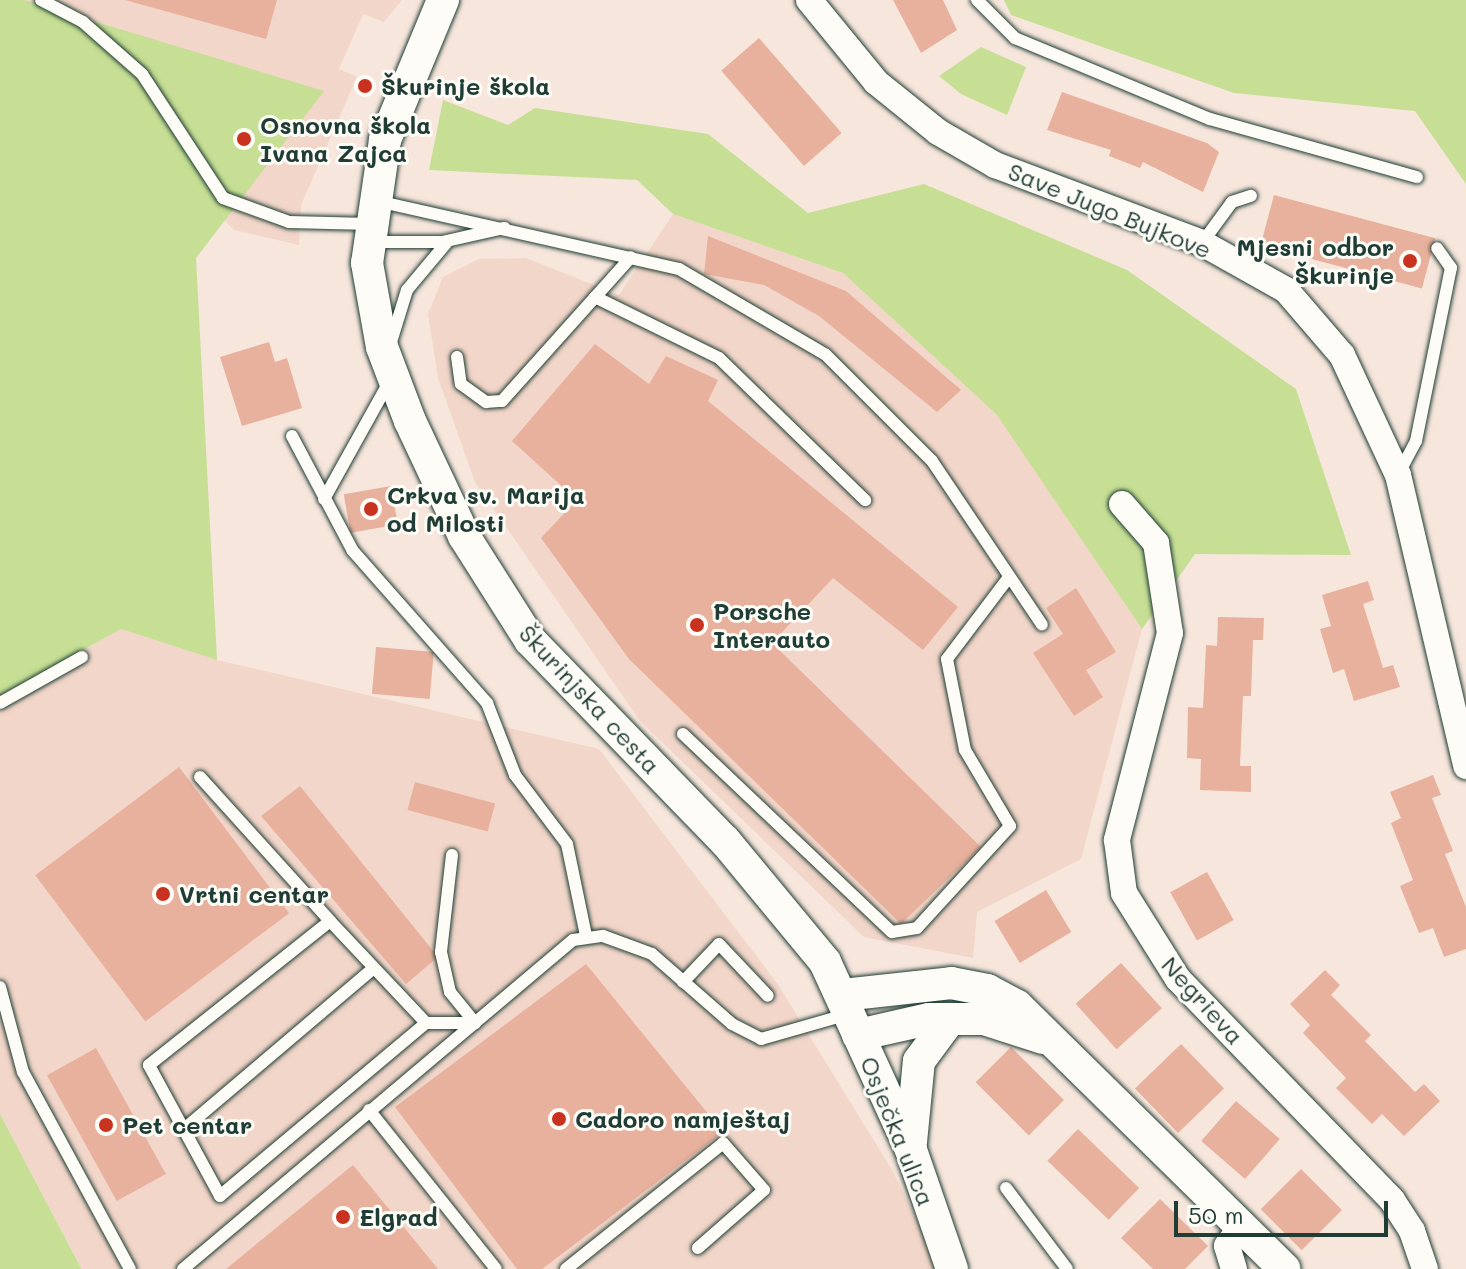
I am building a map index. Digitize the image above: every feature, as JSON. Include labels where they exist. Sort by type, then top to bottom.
[{"type":"street","name":"Škurinjska cesta","points":[[443,0],[385,140],[371,222],[367,266],[390,368],[464,536],[530,640],[768,888],[850,1014]]},
{"type":"street","name":"Save Jugo Bujkove","points":[[809,0],[876,82],[938,132],[995,165],[1202,243],[1286,290],[1342,355],[1398,475],[1466,766]]},
{"type":"street","name":"Negrieva","points":[[1122,504],[1156,543],[1170,633],[1117,840],[1124,893],[1178,979],[1392,1200],[1412,1231],[1425,1269]]},
{"type":"street","points":[[850,1014],[916,983],[987,990],[1017,1006],[1239,1230],[1285,1269]]},
{"type":"street","points":[[850,1014],[984,1019],[1050,1040]]},
{"type":"street","name":"Osječka ulica","points":[[850,1014],[911,1150],[952,1269]]},
{"type":"street","points":[[911,1150],[919,1061],[950,1019]]},
{"type":"street","points":[[1234,1269],[1227,1246],[1239,1230]]},
{"type":"lane","points":[[41,0],[83,22],[142,74],[223,198],[289,222],[504,228],[679,269],[826,355],[932,461],[1042,625]]},
{"type":"lane","points":[[977,0],[1015,38],[1210,119],[1417,177]]},
{"type":"lane","points":[[1202,243],[1232,202],[1251,196]]},
{"type":"lane","points":[[371,222],[448,241],[504,228]]},
{"type":"lane","points":[[324,499],[390,368],[399,305],[448,241]]},
{"type":"lane","points":[[1398,475],[1416,441],[1451,268],[1437,248]]},
{"type":"lane","points":[[457,357],[461,384],[486,402],[502,401],[631,257]]},
{"type":"lane","points":[[595,297],[719,358],[865,500]]},
{"type":"lane","points":[[292,436],[353,551],[487,703],[515,775],[567,844],[586,936]]},
{"type":"lane","points":[[683,734],[892,932],[917,928],[1010,826],[965,750],[947,659],[1009,577]]},
{"type":"lane","points":[[0,703],[82,657]]},
{"type":"lane","points":[[200,777],[426,1023]]},
{"type":"lane","points":[[452,855],[441,952],[450,992],[475,1023]]},
{"type":"lane","points":[[330,921],[149,1065],[220,1196],[426,1023],[475,1023]]},
{"type":"lane","points":[[183,1269],[573,940],[586,936],[640,948],[732,1024],[761,1039],[850,1014]]},
{"type":"lane","points":[[683,982],[719,944],[768,996]]},
{"type":"lane","points":[[184,1129],[374,968]]},
{"type":"lane","points":[[0,987],[23,1072],[130,1269]]},
{"type":"lane","points":[[369,1110],[496,1269]]},
{"type":"lane","points":[[566,1269],[723,1143],[764,1190],[698,1248]]},
{"type":"lane","points":[[1006,1188],[1067,1269]]},
{"type":"shaded area","name":"Osnovna škola Ivana Zajca","points":[[0,0],[402,0],[384,22],[363,14],[339,69],[357,77],[301,205],[299,245],[234,230]]},
{"type":"shaded area","points":[[673,214],[843,273],[1001,419],[1142,629],[1081,859],[977,912],[973,958],[864,937],[640,721],[475,482],[438,378],[428,314],[443,277],[479,259],[526,258],[619,295]]},
{"type":"shaded area","points":[[121,629],[217,660],[599,749],[777,983],[892,1170],[941,1269],[82,1269],[0,1114],[0,696]]},
{"type":"green space","points":[[0,0],[24,0],[324,91],[196,258],[217,660],[121,629],[0,696]]},
{"type":"green space","points":[[1004,0],[1466,0],[1466,184],[1415,111],[1234,93],[1011,15]]},
{"type":"green space","points":[[981,47],[1026,67],[1007,115],[961,94],[939,76]]},
{"type":"green space","points":[[443,100],[508,125],[535,108],[708,134],[808,213],[924,184],[1127,270],[1296,389],[1351,555],[1195,554],[1142,629],[997,415],[843,273],[673,214],[637,180],[429,170]]},
{"type":"green space","points":[[0,1114],[80,1266],[82,1269],[0,1269]]},
{"type":"building","points":[[125,0],[277,0],[266,39]]},
{"type":"building","points":[[893,0],[943,0],[957,30],[921,53]]},
{"type":"building","points":[[759,38],[842,133],[804,166],[721,71]]},
{"type":"building","points":[[1062,92],[1207,143],[1219,152],[1203,192],[1143,162],[1140,168],[1109,156],[1111,150],[1047,130]]},
{"type":"building","points":[[1274,195],[1435,238],[1422,288],[1261,245]]},
{"type":"building","points":[[708,236],[846,291],[961,390],[937,412],[819,316],[764,285],[704,274]]},
{"type":"building","points":[[269,342],[275,362],[287,358],[302,408],[242,426],[220,357]]},
{"type":"building","name":"Porsche Interauto","points":[[595,344],[649,384],[666,356],[718,380],[708,401],[958,607],[923,650],[833,578],[772,643],[981,847],[901,924],[629,659],[541,538],[577,500],[512,441]]},
{"type":"building","name":"Crkva sv. Marija od Milosti","points":[[391,486],[398,524],[351,533],[344,494]]},
{"type":"building","points":[[1368,581],[1374,600],[1363,604],[1383,668],[1393,665],[1400,687],[1354,701],[1344,669],[1333,673],[1320,629],[1331,626],[1322,595]]},
{"type":"building","points":[[1076,588],[1116,652],[1086,670],[1103,697],[1074,716],[1033,653],[1063,634],[1046,608]]},
{"type":"building","points":[[1218,617],[1264,618],[1263,640],[1253,640],[1251,696],[1243,696],[1240,766],[1251,766],[1251,792],[1200,790],[1201,759],[1187,758],[1188,707],[1203,708],[1206,645],[1217,646]]},
{"type":"building","points":[[376,647],[434,652],[430,699],[372,694]]},
{"type":"building","name":"Vrtni centar","points":[[179,767],[289,913],[145,1021],[35,875]]},
{"type":"building","points":[[1433,775],[1441,795],[1432,798],[1453,851],[1445,854],[1466,907],[1466,949],[1444,957],[1433,928],[1419,933],[1400,886],[1413,880],[1391,823],[1401,818],[1390,792]]},
{"type":"building","points":[[415,782],[495,803],[488,831],[407,810]]},
{"type":"building","points":[[300,786],[438,957],[406,984],[261,816]]},
{"type":"building","points":[[1207,872],[1234,920],[1197,940],[1170,892]]},
{"type":"building","points":[[1046,890],[1071,932],[1020,963],[995,921]]},
{"type":"building","points":[[1121,963],[1162,1008],[1116,1049],[1076,1004]]},
{"type":"building","name":"Cadoro namještaj","points":[[586,964],[723,1132],[542,1269],[517,1269],[395,1107]]},
{"type":"building","points":[[1325,970],[1340,985],[1331,995],[1371,1035],[1365,1041],[1415,1092],[1424,1084],[1440,1101],[1404,1136],[1382,1114],[1372,1124],[1336,1088],[1346,1078],[1303,1033],[1310,1025],[1290,1004]]},
{"type":"building","points":[[1181,1044],[1224,1089],[1178,1133],[1135,1088]]},
{"type":"building","points":[[1011,1047],[1064,1100],[1029,1135],[976,1082]]},
{"type":"building","name":"Pet centar","points":[[96,1048],[166,1174],[117,1201],[47,1075]]},
{"type":"building","points":[[1236,1101],[1280,1139],[1245,1179],[1201,1141]]},
{"type":"building","points":[[1078,1129],[1139,1188],[1109,1220],[1047,1161]]},
{"type":"building","name":"Elgrad","points":[[353,1165],[438,1269],[226,1269]]},
{"type":"building","points":[[1301,1169],[1342,1210],[1302,1250],[1261,1209]]},
{"type":"building","points":[[1160,1199],[1208,1246],[1185,1269],[1153,1269],[1121,1238]]},
{"type":"place","name":"Škurinje škola","points":[[365,86]]},
{"type":"place","name":"Osnovna škola Ivana Zajca","points":[[244,139]]},
{"type":"place","name":"Mjesni odbor Škurinje","points":[[1410,261]]},
{"type":"place","name":"Crkva sv. Marija od Milosti","points":[[371,509]]},
{"type":"place","name":"Porsche Interauto","points":[[697,625]]},
{"type":"place","name":"Vrtni centar","points":[[163,894]]},
{"type":"place","name":"Cadoro namještaj","points":[[559,1119]]},
{"type":"place","name":"Pet centar","points":[[106,1125]]},
{"type":"place","name":"Elgrad","points":[[343,1217]]}]
